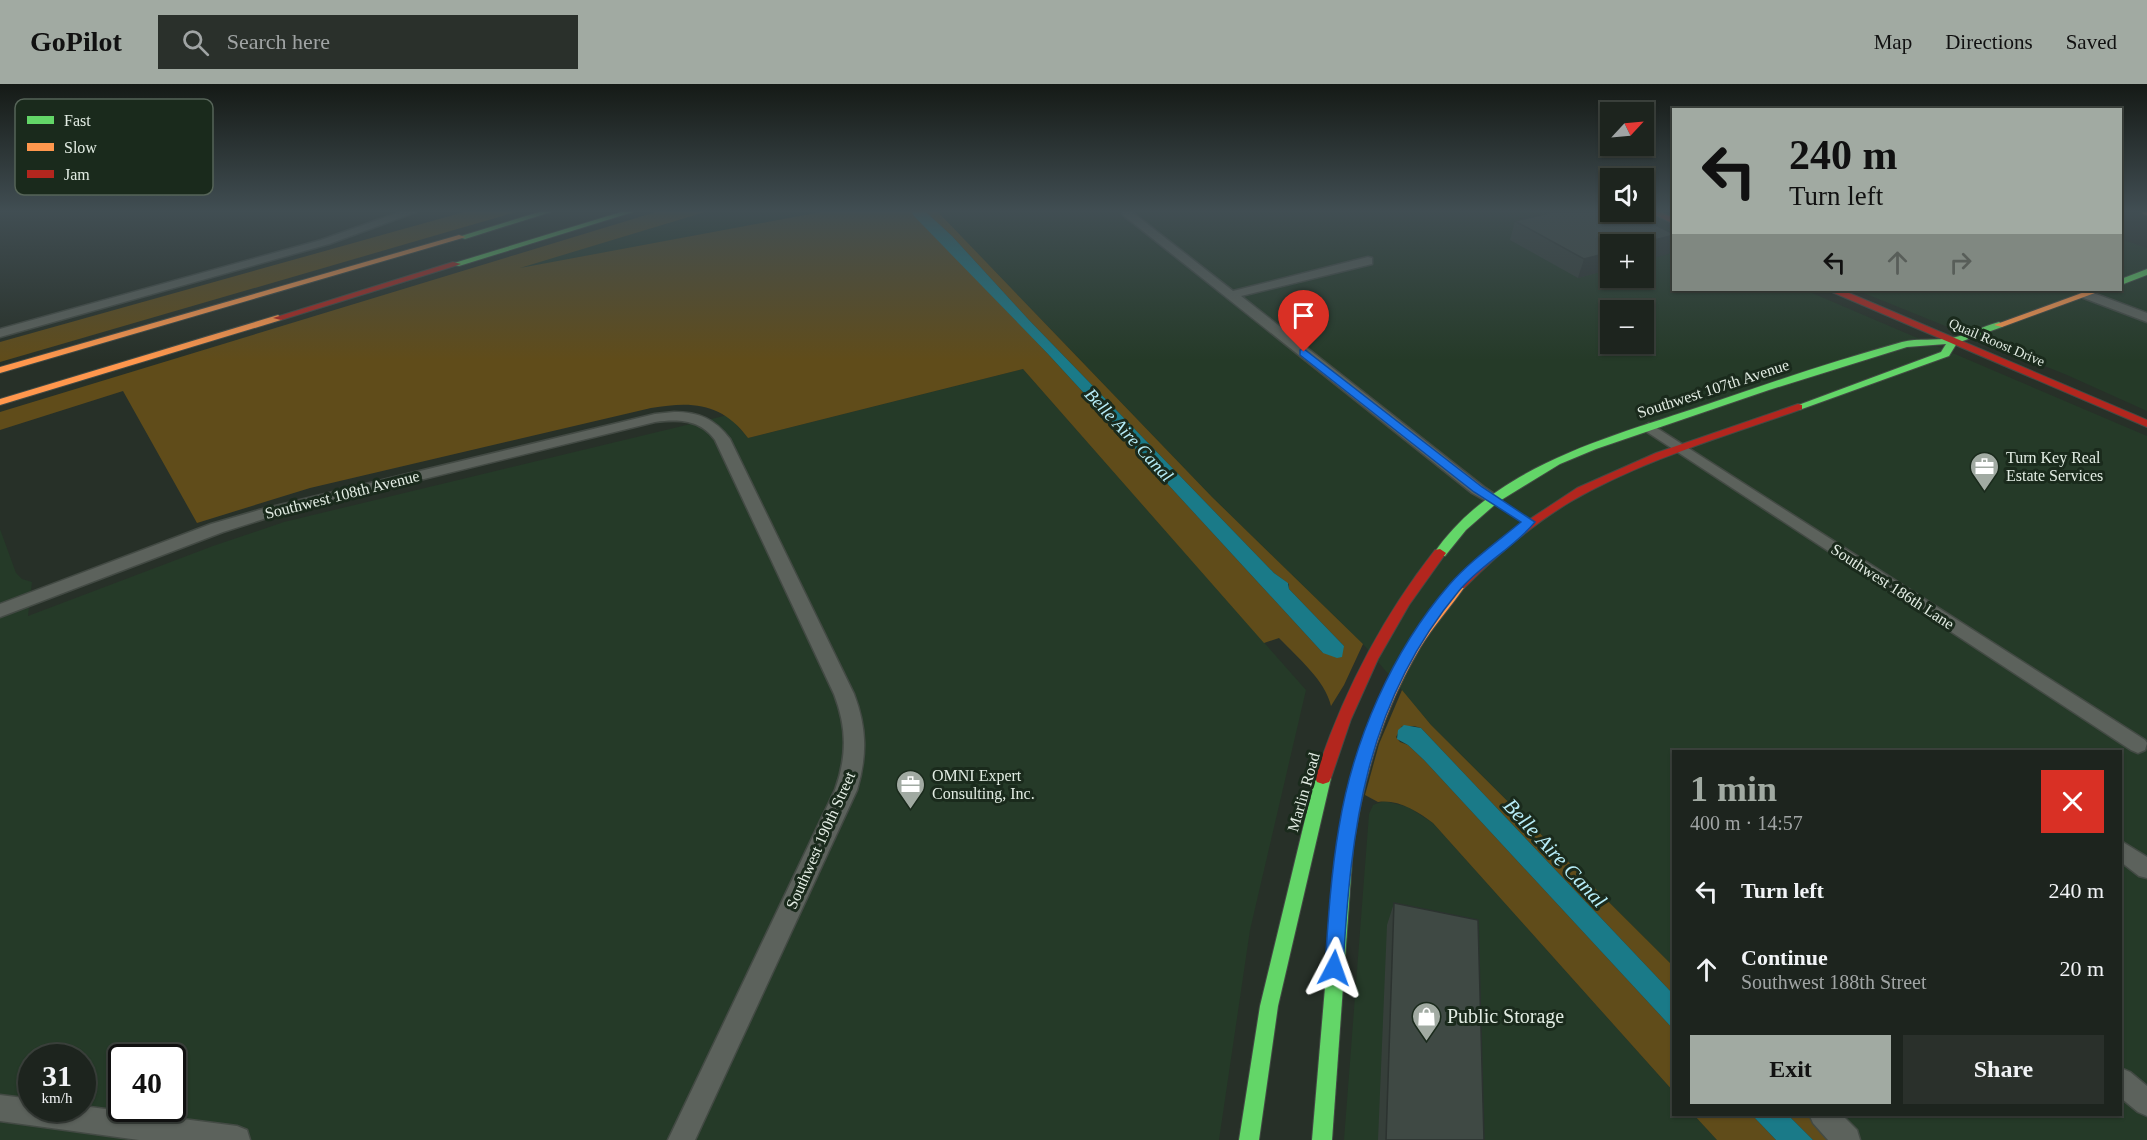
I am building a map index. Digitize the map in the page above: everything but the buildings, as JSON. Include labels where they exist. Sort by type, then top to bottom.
[{"type":"main road","points":[[0,370],[375,261]]},
{"type":"main road","points":[[0,402],[466,261]]},
{"type":"main road","points":[[2122,282],[2147,272]]},
{"type":"main road","name":"Quail Roost Drive","points":[[1837,291],[2147,424]]},
{"type":"main road","name":"Southwest 107th Avenue","points":[[1499,502],[1556,462],[1649,427],[1906,344],[1953,341],[2092,292]]},
{"type":"main road","name":"Southwest 107th Avenue","points":[[1322,1140],[1338,901],[1347,826],[1363,759],[1391,687],[1412,647],[1432,616],[1469,572],[1525,519],[1598,482],[1682,449],[1945,354],[1953,341]]},
{"type":"main road","points":[[1791,380],[1825,398]]},
{"type":"main road","name":"Marlin Road","points":[[1249,1140],[1269,1006],[1316,801],[1339,733],[1361,679],[1378,647],[1436,554],[1462,527],[1499,502]]},
{"type":"street","points":[[0,333],[257,261]]},
{"type":"street","points":[[1188,261],[1478,490],[1499,502]]},
{"type":"street","points":[[1231,295],[1367,261]]},
{"type":"street","points":[[2092,292],[2147,318]]},
{"type":"street","name":"Southwest 108th Avenue","points":[[0,611],[217,528],[294,505],[641,421],[669,416],[694,417]]},
{"type":"street","name":"Southwest 190th Street","points":[[681,1140],[846,790],[856,746],[854,723],[844,694],[722,438],[712,425],[694,417]]},
{"type":"street","name":"Southwest 186th Lane","points":[[1649,427],[2135,747]]},
{"type":"street","points":[[2122,851],[2147,869]]},
{"type":"street","points":[[2122,1082],[2147,1103]]},
{"type":"street","points":[[0,1108],[237,1140]]},
{"type":"street","points":[[1824,1116],[1847,1140]]},
{"type":"shaded area","points":[[288,261],[346,261],[0,362],[0,342]]},
{"type":"shaded area","points":[[494,261],[542,261],[520,268],[556,261],[959,261],[1048,354],[1323,653],[1344,646],[1289,589],[1289,584],[1274,573],[975,261],[985,261],[1212,497],[1363,644],[1344,685],[1331,706],[1323,687],[1310,669],[1279,638],[1264,643],[1023,369],[748,438],[728,418],[706,407],[680,405],[651,408],[310,488],[197,523],[123,391],[0,430],[0,412]]},
{"type":"shaded area","points":[[541,261],[559,261],[513,270]]},
{"type":"shaded area","points":[[985,261],[1600,261],[1600,288],[1654,288],[1654,261],[1672,261],[1672,291],[1807,291],[2147,436],[2147,1140],[1841,1140],[1817,1116],[2122,1116],[2122,750],[1672,750],[1672,965],[1431,725],[1363,644],[1212,497]]},
{"type":"shaded area","points":[[2122,261],[2147,261],[2147,411],[2067,375],[1858,291],[2122,291]]},
{"type":"shaded area","points":[[1023,369],[1306,690],[1250,930],[1219,1140],[0,1140],[0,529],[16,573],[22,579],[32,582],[28,616],[213,546],[284,522],[728,415],[748,438]]},
{"type":"shaded area","points":[[1402,690],[1431,725],[1672,965],[1672,993],[1421,728],[1402,726],[1396,737],[1400,742],[1408,745],[1424,760],[1672,1028],[1672,1090],[1433,823],[1407,807],[1393,802],[1378,802],[1365,795],[1379,744]]},
{"type":"shaded area","points":[[1384,801],[1408,807],[1433,823],[1672,1090],[1672,1116],[1695,1116],[1717,1140],[1344,1140],[1369,814],[1373,805]]},
{"type":"shaded area","points":[[1695,1116],[1753,1116],[1776,1140],[1717,1140]]},
{"type":"shaded area","points":[[1789,1116],[1817,1116],[1841,1140],[1813,1140]]},
{"type":"water","name":"Belle Aire Canal","points":[[958,261],[975,261],[1274,573],[1288,583],[1289,589],[1344,646],[1342,657],[1337,658],[1323,653],[1048,354]]},
{"type":"water","points":[[1404,725],[1421,728],[1672,993],[1672,1028],[1424,760],[1408,745],[1397,739],[1398,730]]},
{"type":"water","points":[[1753,1116],[1789,1116],[1813,1140],[1776,1140]]},
{"type":"traffic: fast","points":[[456,264],[465,261]]},
{"type":"traffic: fast","points":[[2122,282],[2147,272]]},
{"type":"traffic: fast","points":[[1440,553],[1462,527],[1494,499],[1556,462],[1592,447],[1765,388],[1906,344],[1953,341],[1999,325]]},
{"type":"traffic: fast","points":[[1798,407],[1945,354],[1953,341]]},
{"type":"traffic: fast","points":[[1249,1140],[1269,1006],[1323,778]]},
{"type":"traffic: fast","points":[[1322,1140],[1345,847]]},
{"type":"traffic: slow","points":[[0,370],[378,261]]},
{"type":"traffic: slow","points":[[1999,325],[2095,291]]},
{"type":"traffic: slow","points":[[0,402],[278,318]]},
{"type":"traffic: slow","points":[[1345,847],[1359,775],[1382,707],[1415,644],[1459,585]]},
{"type":"traffic: jam","points":[[278,318],[456,264]]},
{"type":"traffic: jam","points":[[1837,291],[2147,424]]},
{"type":"traffic: jam","points":[[1459,585],[1517,534],[1548,511],[1581,491],[1661,455],[1798,407]]},
{"type":"traffic: jam","points":[[1323,778],[1344,719],[1371,659],[1404,602],[1440,553]]},
{"type":"place","name":"Turn Key Real Estate Services","points":[[1985,492]]},
{"type":"place","name":"OMNI Expert Consulting, Inc.","points":[[911,810]]},
{"type":"place","name":"Public Storage","points":[[1426,1042]]},
{"type":"route","points":[[1304,352],[1478,490],[1529,522],[1474,567],[1453,589],[1412,647],[1386,697],[1360,768],[1347,826],[1338,901],[1334,968]]}]
